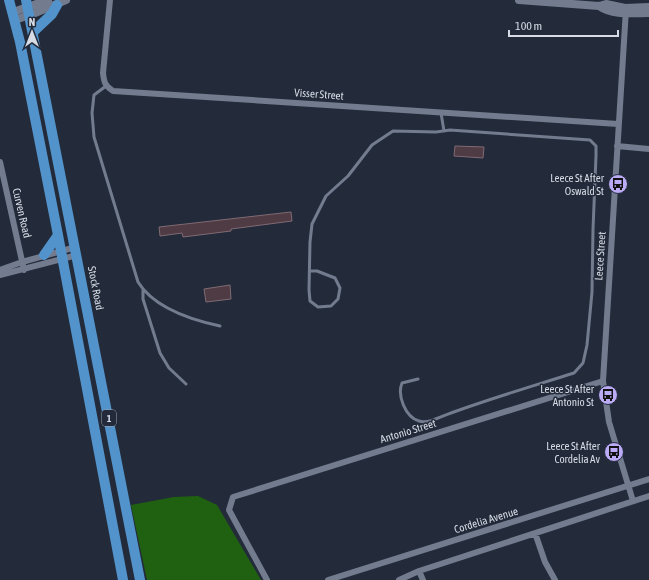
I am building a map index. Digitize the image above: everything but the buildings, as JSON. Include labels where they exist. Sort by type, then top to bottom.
[{"type":"highway","name":"1","points":[[10,0],[62,255],[123,580]]},
{"type":"highway","points":[[34,32],[52,14],[57,2]]},
{"type":"highway","name":"Stock Road","points":[[28,7],[140,580]]},
{"type":"highway","points":[[44,255],[58,235]]},
{"type":"street","points":[[106,86],[103,73],[110,0]]},
{"type":"street","points":[[519,0],[599,6],[605,10],[649,13]]},
{"type":"street","points":[[14,16],[28,7],[57,2]]},
{"type":"street","points":[[626,11],[649,7]]},
{"type":"street","name":"Leece Street","points":[[626,11],[603,381],[609,422],[633,501]]},
{"type":"street","name":"Visser Street","points":[[106,86],[113,91],[618,124]]},
{"type":"street","points":[[617,146],[649,149]]},
{"type":"street","name":"Curven Road","points":[[0,162],[24,270]]},
{"type":"street","points":[[0,276],[24,270],[76,251]]},
{"type":"street","points":[[0,270],[44,255],[62,255]]},
{"type":"street","name":"Antonio Street","points":[[267,580],[229,510],[233,497],[603,381]]},
{"type":"street","name":"Cordelia Avenue","points":[[328,580],[649,479]]},
{"type":"street","points":[[399,580],[419,571],[649,496]]},
{"type":"street","points":[[535,533],[545,562],[555,580]]},
{"type":"street","points":[[419,571],[422,580]]},
{"type":"lane","points":[[106,86],[94,96],[92,113],[94,136],[138,282],[143,290],[149,295],[175,312],[197,321],[220,326]]},
{"type":"lane","points":[[442,113],[444,131]]},
{"type":"lane","points":[[310,271],[317,271],[335,278],[340,288],[338,299],[331,306],[318,307],[310,301],[309,290],[310,242],[312,224],[326,196],[348,176],[372,145],[393,131],[436,132],[450,130],[590,140],[596,146],[592,292],[587,345],[583,363],[574,373],[481,402],[429,421],[419,422],[406,411],[402,401],[400,388],[402,383],[418,379]]},
{"type":"lane","points":[[143,290],[143,299],[160,353],[169,368],[186,384]]},
{"type":"green space","points":[[198,496],[217,505],[261,580],[147,580],[131,505],[174,497]]},
{"type":"place","name":"Leece St After Oswald St","points":[[618,184]]},
{"type":"place","name":"Leece St After Antonio St","points":[[608,395]]},
{"type":"place","name":"Leece St After Cordelia Av","points":[[614,452]]}]
